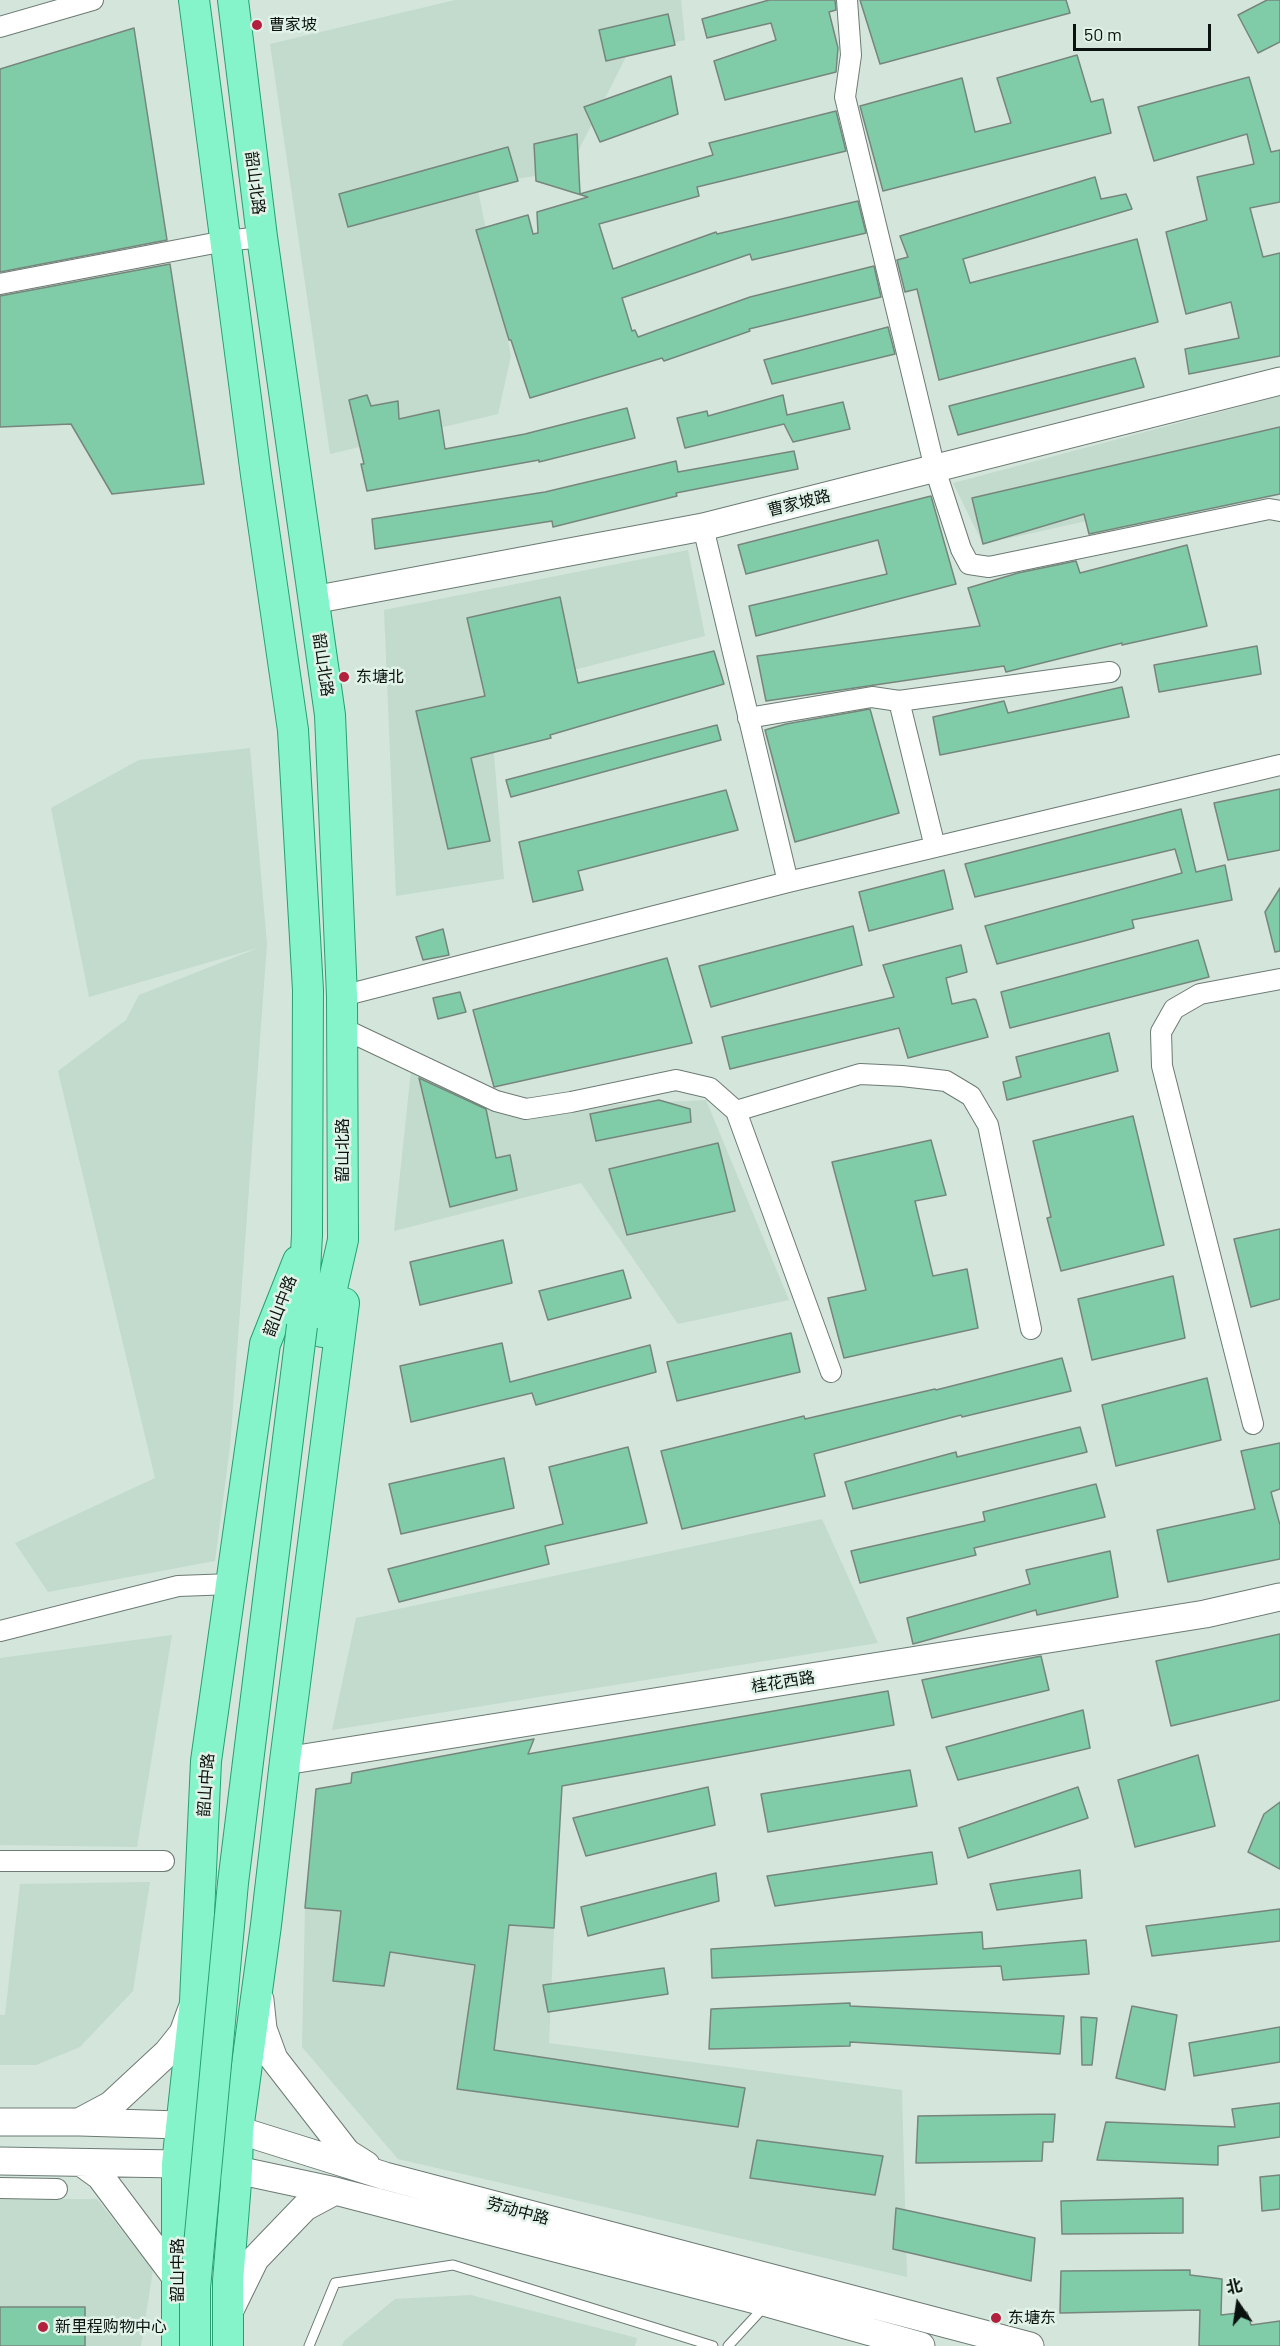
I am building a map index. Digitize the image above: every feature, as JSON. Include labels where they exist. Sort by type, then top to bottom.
[{"type":"main road","points":[[194,0],[293,730],[308,990],[308,1235],[312,1329]]},
{"type":"main road","name":"韶山北路","points":[[233,0],[262,237],[330,715],[342,996],[343,1240],[312,1329]]},
{"type":"main road","name":"曹家坡路","points":[[314,600],[703,527],[1280,381]]},
{"type":"main road","name":"韶山中路","points":[[177,2346],[177,2164],[195,2001],[207,1761],[265,1344],[308,1235]]},
{"type":"main road","points":[[228,2346],[228,2281],[238,2130],[341,1335],[345,1294],[343,1240]]},
{"type":"main road","name":"韶山中路","points":[[195,2346],[195,2288],[233,1883],[312,1329]]},
{"type":"main road","name":"韶山中路","points":[[208,2346],[208,2288],[246,1885],[312,1329]]},
{"type":"main road","name":"桂花西路","points":[[285,1761],[1194,1616],[1280,1596]]},
{"type":"main road","points":[[257,1983],[263,2029],[274,2059],[347,2153],[385,2176]]},
{"type":"main road","points":[[80,2122],[111,2105],[167,2053],[183,2033],[195,2001]]},
{"type":"main road","name":"劳动中路","points":[[0,2122],[80,2122],[238,2130],[385,2176],[1030,2346]]},
{"type":"main road","name":"劳动中路","points":[[0,2161],[177,2164],[237,2170],[335,2191],[767,2303],[921,2346]]},
{"type":"main road","points":[[82,2163],[100,2176],[178,2280],[163,2346]]},
{"type":"main road","points":[[228,2314],[255,2259],[305,2207],[335,2191]]},
{"type":"street","points":[[0,27],[93,0]]},
{"type":"street","points":[[847,0],[851,55],[845,97],[935,470],[961,549],[969,564],[989,567],[1269,509],[1280,511]]},
{"type":"street","points":[[0,284],[225,241],[262,237]]},
{"type":"street","points":[[703,527],[788,882]]},
{"type":"street","points":[[748,718],[872,697],[899,700],[1110,672]]},
{"type":"street","points":[[899,700],[935,847]]},
{"type":"street","points":[[342,996],[788,882],[1280,765]]},
{"type":"street","points":[[1253,1424],[1162,1066],[1161,1032],[1174,1010],[1200,994],[1280,979]]},
{"type":"street","points":[[342,1028],[496,1101],[526,1109],[676,1080],[710,1088],[736,1111],[831,1372]]},
{"type":"street","points":[[736,1111],[860,1074],[946,1081],[971,1096],[988,1125],[1031,1329]]},
{"type":"street","points":[[0,1631],[178,1586],[232,1584]]},
{"type":"street","points":[[0,1861],[164,1861]]},
{"type":"street","points":[[0,2188],[57,2189]]},
{"type":"lane","points":[[309,2346],[335,2283],[453,2265],[713,2346]]},
{"type":"lane","points":[[728,2346],[767,2303]]},
{"type":"shaded area","points":[[455,0],[681,0],[685,40],[628,53],[568,171],[477,185],[511,356],[498,414],[330,454],[270,44]]},
{"type":"shaded area","points":[[1280,396],[1280,478],[983,544],[953,483]]},
{"type":"shaded area","points":[[688,550],[705,636],[489,692],[504,879],[396,896],[384,610]]},
{"type":"shaded area","points":[[250,748],[267,944],[230,1447],[215,1561],[48,1592],[15,1543],[155,1478],[58,1071],[126,1020],[139,995],[258,948],[89,997],[51,808],[139,760]]},
{"type":"shaded area","points":[[412,1061],[526,1109],[706,1100],[789,1300],[678,1324],[581,1183],[394,1231]]},
{"type":"shaded area","points":[[822,1519],[878,1643],[332,1730],[356,1618]]},
{"type":"shaded area","points":[[172,1635],[137,1847],[0,1845],[0,1658]]},
{"type":"shaded area","points":[[150,1882],[133,1991],[80,2047],[36,2065],[0,2065],[0,2015],[5,2015],[20,1884]]},
{"type":"shaded area","points":[[305,1908],[554,1928],[549,2043],[902,2090],[907,2277],[398,2159],[302,2047]]},
{"type":"shaded area","points":[[0,2199],[97,2199],[153,2270],[141,2346],[0,2346]]},
{"type":"shaded area","points":[[471,2295],[637,2338],[635,2346],[342,2346],[344,2341],[395,2299]]},
{"type":"building","points":[[769,0],[835,0],[836,10],[829,12],[838,48],[836,72],[725,100],[714,61],[776,40],[771,23],[707,38],[702,19]]},
{"type":"building","points":[[860,0],[1066,0],[1070,13],[880,64]]},
{"type":"building","points":[[1267,0],[1280,0],[1280,42],[1258,53],[1238,15]]},
{"type":"building","points":[[668,14],[675,45],[606,61],[599,30]]},
{"type":"building","points":[[134,28],[167,240],[0,272],[0,69]]},
{"type":"building","points":[[1077,55],[1091,102],[1103,99],[1111,133],[883,191],[860,106],[962,78],[975,132],[1011,123],[997,78]]},
{"type":"building","points":[[671,76],[678,114],[600,142],[584,107]]},
{"type":"building","points":[[1249,77],[1271,152],[1280,150],[1280,202],[1250,208],[1263,257],[1280,253],[1280,356],[1189,374],[1185,349],[1239,338],[1231,302],[1186,314],[1166,232],[1207,220],[1197,177],[1254,164],[1247,134],[1154,161],[1138,107]]},
{"type":"building","points":[[836,111],[846,151],[697,187],[699,196],[599,224],[613,269],[716,232],[717,234],[858,201],[866,233],[752,260],[750,254],[622,298],[632,331],[635,330],[638,337],[750,297],[874,266],[881,297],[749,329],[750,331],[664,361],[662,358],[530,398],[511,340],[509,340],[476,230],[528,215],[533,234],[538,233],[537,212],[588,197],[536,181],[534,144],[577,134],[580,194],[713,155],[709,143]]},
{"type":"building","points":[[508,147],[518,181],[348,227],[339,194]]},
{"type":"building","points":[[1095,177],[1101,199],[1126,194],[1132,209],[963,259],[970,283],[1137,239],[1158,322],[939,380],[917,289],[905,292],[897,260],[908,257],[900,236]]},
{"type":"building","points":[[170,264],[204,484],[112,494],[71,424],[0,427],[0,296]]},
{"type":"building","points":[[888,327],[895,354],[772,384],[764,360]]},
{"type":"building","points":[[1135,358],[1144,387],[958,435],[949,406]]},
{"type":"building","points":[[367,395],[371,406],[398,401],[399,419],[439,410],[445,449],[525,434],[627,408],[635,438],[539,462],[539,460],[367,491],[361,464],[364,464],[349,400]]},
{"type":"building","points":[[783,395],[787,415],[843,402],[850,429],[793,442],[784,424],[685,448],[677,418],[707,411],[708,416]]},
{"type":"building","points":[[1280,427],[1280,494],[1089,534],[1084,514],[983,544],[972,498]]},
{"type":"building","points":[[794,451],[798,469],[676,493],[677,496],[553,527],[552,521],[375,549],[372,519],[545,492],[676,461],[678,472]]},
{"type":"building","points":[[931,496],[956,584],[756,636],[749,606],[887,574],[878,540],[746,574],[738,545]]},
{"type":"building","points":[[1187,545],[1207,626],[1122,645],[1122,643],[1006,672],[1004,666],[766,701],[757,656],[980,626],[968,588],[1018,573],[1076,561],[1080,573]]},
{"type":"building","points":[[560,597],[578,683],[714,651],[724,684],[550,735],[551,738],[471,758],[490,841],[448,849],[416,711],[485,696],[467,618]]},
{"type":"building","points":[[1257,646],[1261,674],[1159,692],[1154,665]]},
{"type":"building","points":[[1122,687],[1129,717],[940,755],[933,717],[1004,701],[1008,713]]},
{"type":"building","points":[[870,709],[899,813],[795,842],[765,730]]},
{"type":"building","points":[[717,725],[721,740],[511,797],[506,780]]},
{"type":"building","points":[[1280,789],[1280,850],[1228,860],[1214,803]]},
{"type":"building","points":[[726,790],[738,830],[578,871],[583,890],[533,902],[519,842]]},
{"type":"building","points":[[1181,809],[1196,872],[1225,865],[1232,900],[1132,920],[1134,928],[997,964],[985,926],[1182,873],[1175,849],[975,897],[965,864]]},
{"type":"building","points":[[944,870],[953,909],[869,931],[859,892]]},
{"type":"building","points":[[1280,888],[1280,951],[1275,952],[1265,912]]},
{"type":"building","points":[[853,926],[862,965],[711,1007],[699,966]]},
{"type":"building","points":[[443,929],[449,955],[423,960],[416,937]]},
{"type":"building","points":[[1198,940],[1209,977],[1010,1028],[1001,992]]},
{"type":"building","points":[[961,945],[967,972],[946,978],[952,1004],[976,1000],[988,1037],[908,1058],[899,1028],[730,1069],[722,1037],[894,997],[883,965]]},
{"type":"building","points":[[667,958],[692,1043],[494,1087],[473,1010]]},
{"type":"building","points":[[460,992],[466,1012],[438,1019],[433,998]]},
{"type":"building","points":[[1109,1033],[1118,1071],[1007,1100],[1003,1082],[1021,1077],[1016,1057]]},
{"type":"building","points":[[419,1078],[486,1109],[496,1158],[510,1155],[517,1190],[450,1207]]},
{"type":"building","points":[[659,1100],[690,1109],[691,1122],[596,1141],[590,1114]]},
{"type":"building","points":[[1133,1116],[1164,1245],[1061,1271],[1047,1218],[1051,1217],[1033,1141]]},
{"type":"building","points":[[931,1140],[946,1195],[915,1201],[933,1276],[967,1269],[978,1328],[844,1358],[828,1298],[866,1290],[832,1162]]},
{"type":"building","points":[[718,1143],[735,1211],[627,1235],[609,1169]]},
{"type":"building","points":[[1280,1229],[1280,1299],[1251,1307],[1234,1239]]},
{"type":"building","points":[[503,1240],[512,1283],[420,1305],[410,1262]]},
{"type":"building","points":[[623,1270],[631,1298],[548,1320],[539,1291]]},
{"type":"building","points":[[1173,1276],[1185,1338],[1092,1360],[1078,1299]]},
{"type":"building","points":[[791,1333],[800,1372],[677,1401],[667,1362]]},
{"type":"building","points":[[502,1343],[510,1382],[650,1345],[656,1372],[536,1405],[532,1393],[411,1422],[400,1366]]},
{"type":"building","points":[[1062,1358],[1071,1391],[962,1417],[961,1415],[814,1454],[825,1496],[682,1529],[661,1451],[804,1416],[805,1419],[936,1390]]},
{"type":"building","points":[[1207,1378],[1221,1440],[1116,1466],[1102,1405]]},
{"type":"building","points":[[1080,1427],[1087,1452],[853,1509],[845,1482],[956,1452],[957,1457]]},
{"type":"building","points":[[1280,1443],[1280,1489],[1271,1492],[1280,1525],[1280,1559],[1168,1582],[1157,1530],[1255,1509],[1241,1451]]},
{"type":"building","points":[[628,1447],[647,1523],[545,1546],[549,1564],[399,1602],[388,1569],[563,1524],[549,1467]]},
{"type":"building","points":[[504,1458],[514,1508],[401,1534],[389,1484]]},
{"type":"building","points":[[1096,1484],[1105,1517],[974,1548],[976,1555],[860,1583],[851,1551],[985,1521],[983,1512]]},
{"type":"building","points":[[1110,1551],[1118,1597],[1037,1615],[1036,1610],[913,1644],[907,1618],[1030,1584],[1026,1570]]},
{"type":"building","points":[[1280,1634],[1280,1700],[1171,1726],[1156,1661]]},
{"type":"building","points":[[1041,1656],[1049,1690],[932,1718],[922,1680]]},
{"type":"building","points":[[888,1691],[894,1725],[562,1786],[554,1928],[509,1925],[494,2050],[745,2088],[738,2127],[457,2089],[475,1965],[390,1952],[384,1986],[333,1981],[341,1911],[305,1908],[316,1789],[351,1783],[352,1773],[534,1739],[528,1754]]},
{"type":"building","points":[[1083,1710],[1090,1748],[958,1780],[946,1747]]},
{"type":"building","points":[[1198,1755],[1215,1826],[1135,1847],[1118,1780]]},
{"type":"building","points":[[910,1770],[917,1806],[768,1832],[761,1794]]},
{"type":"building","points":[[708,1787],[715,1825],[586,1856],[573,1818]]},
{"type":"building","points":[[1078,1787],[1088,1818],[968,1858],[959,1828]]},
{"type":"building","points":[[1280,1802],[1280,1869],[1248,1852],[1264,1814]]},
{"type":"building","points":[[932,1852],[937,1884],[775,1906],[767,1876]]},
{"type":"building","points":[[1080,1870],[1082,1898],[997,1910],[990,1884]]},
{"type":"building","points":[[716,1873],[719,1901],[588,1936],[581,1907]]},
{"type":"building","points":[[1280,1909],[1280,1941],[1152,1956],[1146,1926]]},
{"type":"building","points":[[982,1932],[983,1949],[1086,1940],[1089,1974],[1003,1980],[1001,1966],[712,1978],[711,1949]]},
{"type":"building","points":[[664,1968],[668,1994],[548,2012],[543,1985]]},
{"type":"building","points":[[850,2003],[850,2006],[1064,2016],[1060,2054],[850,2042],[850,2046],[709,2049],[711,2009]]},
{"type":"building","points":[[1132,2006],[1177,2015],[1165,2090],[1116,2078]]},
{"type":"building","points":[[1081,2017],[1097,2018],[1092,2065],[1082,2065]]},
{"type":"building","points":[[1280,2027],[1280,2062],[1194,2076],[1189,2043]]},
{"type":"building","points":[[1280,2103],[1280,2137],[1218,2146],[1218,2165],[1097,2160],[1106,2122],[1235,2127],[1232,2109]]},
{"type":"building","points":[[1055,2114],[1053,2142],[1043,2142],[1042,2161],[916,2163],[918,2116]]},
{"type":"building","points":[[757,2140],[883,2156],[875,2195],[750,2178]]},
{"type":"building","points":[[1280,2175],[1280,2209],[1262,2211],[1260,2177]]},
{"type":"building","points":[[1183,2198],[1183,2233],[1062,2234],[1061,2201]]},
{"type":"building","points":[[896,2208],[1035,2238],[1031,2281],[893,2249]]},
{"type":"building","points":[[1190,2270],[1190,2275],[1222,2279],[1221,2315],[1247,2312],[1251,2325],[1280,2321],[1280,2346],[1199,2346],[1200,2310],[1060,2313],[1061,2271]]},
{"type":"building","name":"新里程购物中心","points":[[0,2307],[85,2307],[85,2346],[0,2346]]},
{"type":"place","name":"曹家坡","points":[[257,25]]},
{"type":"place","name":"东塘北","points":[[344,677]]},
{"type":"place","name":"东塘东","points":[[996,2318]]},
{"type":"place","name":"新里程购物中心","points":[[43,2327]]}]
